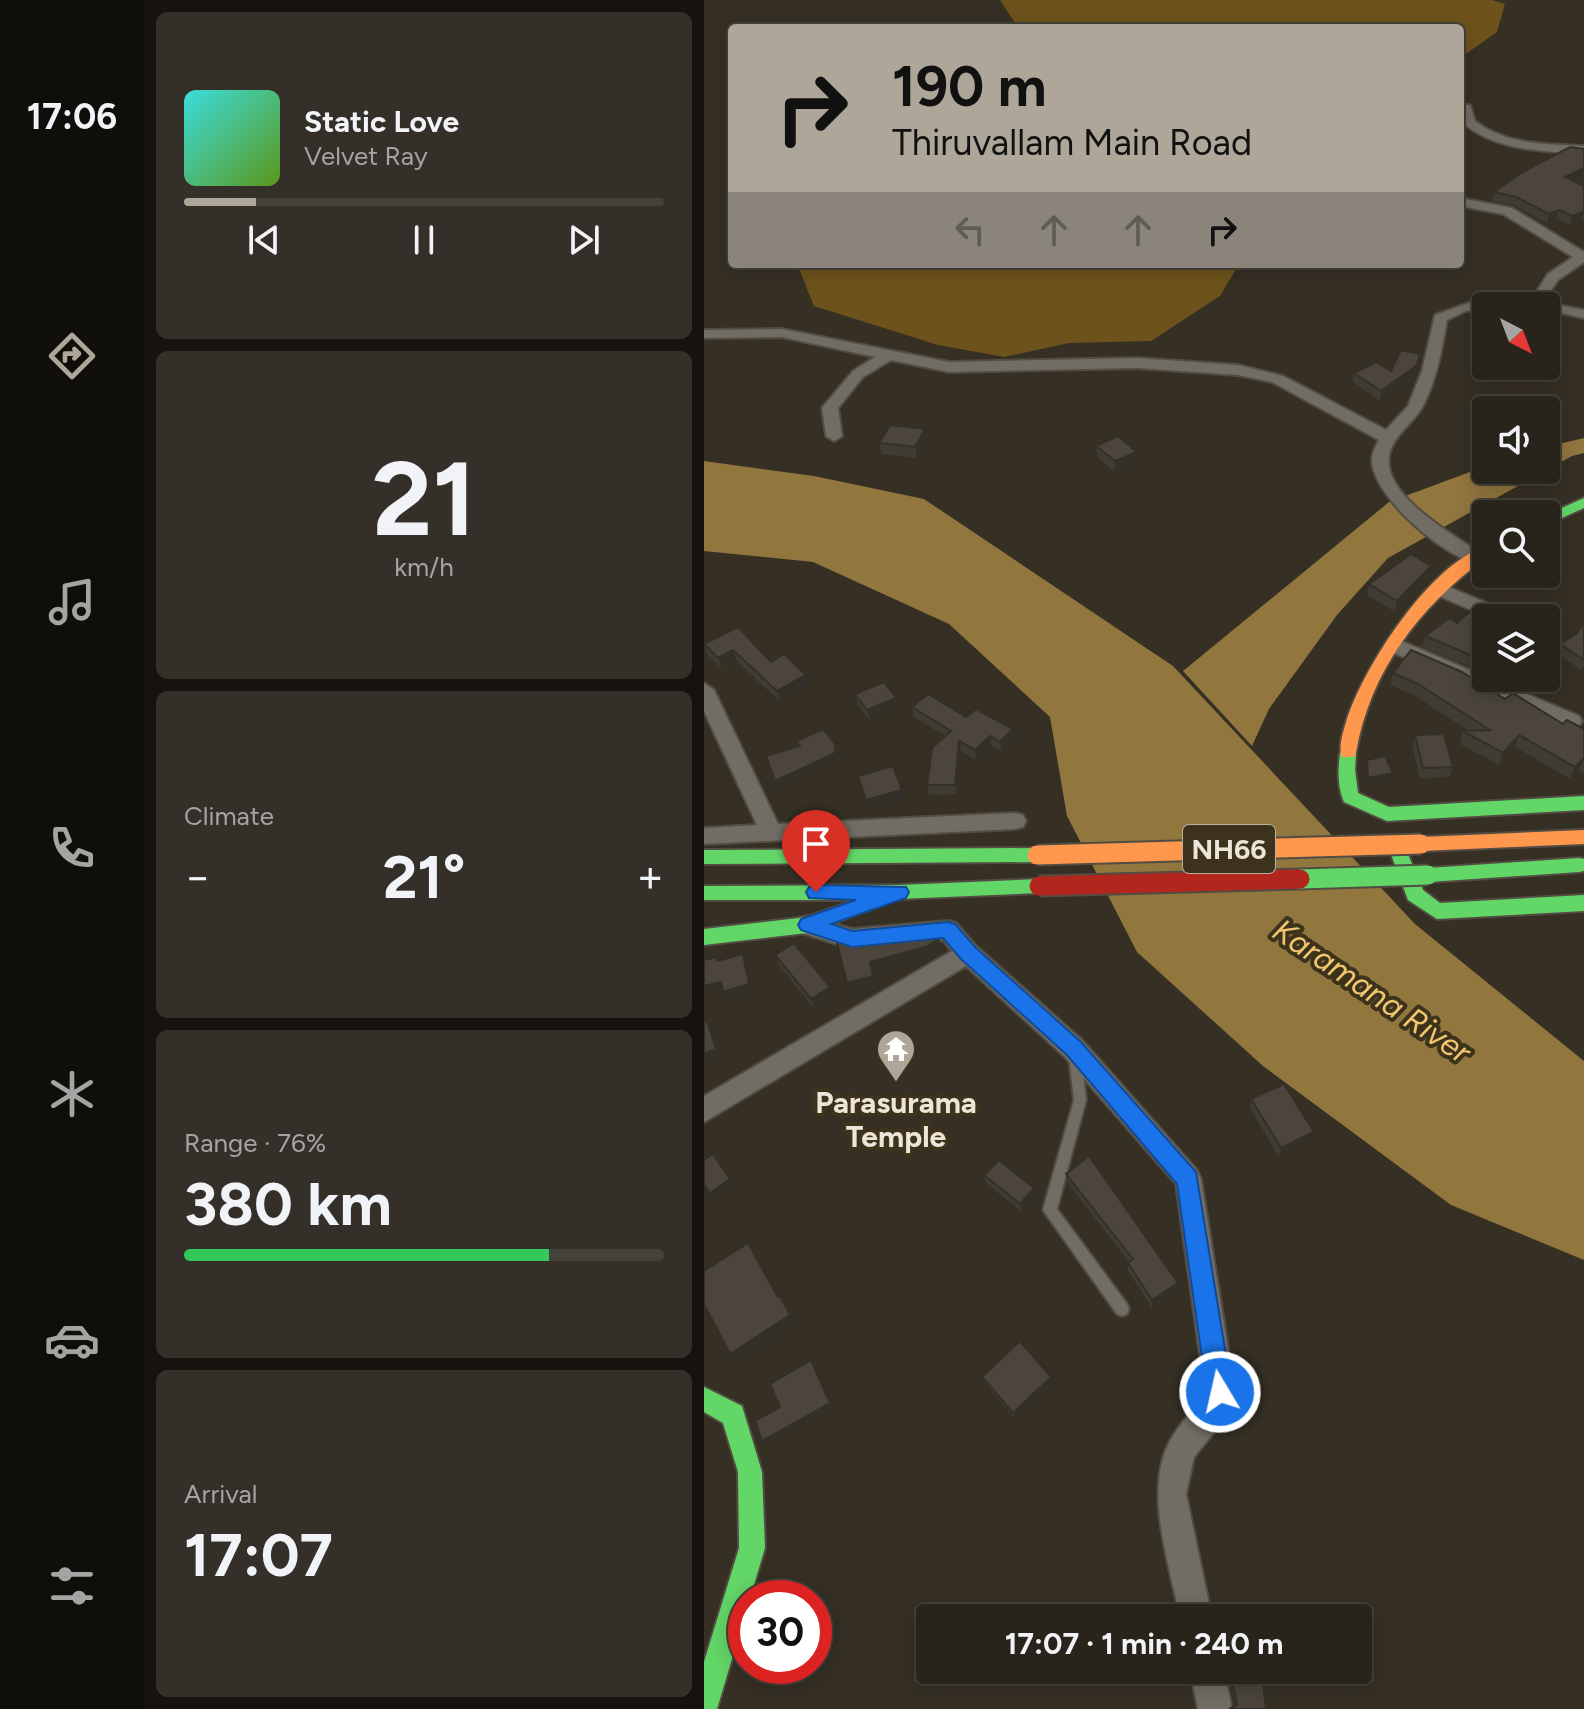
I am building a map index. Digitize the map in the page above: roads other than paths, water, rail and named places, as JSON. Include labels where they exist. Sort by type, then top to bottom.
[{"type":"main road","points":[[1560,514],[1584,502]]},
{"type":"main road","points":[[1472,562],[1439,589],[1394,645],[1361,703],[1346,749],[1346,782],[1350,797],[1387,814],[1584,803]]},
{"type":"main road","points":[[1387,814],[1412,892],[1419,902],[1437,911],[1584,903]]},
{"type":"main road","name":"NH66","points":[[704,857],[1037,855],[1584,837]]},
{"type":"main road","name":"NH66","points":[[704,893],[899,892],[1428,875],[1584,865]]},
{"type":"main road","points":[[704,937],[807,925],[899,892]]},
{"type":"main road","points":[[704,1399],[733,1415],[750,1472],[752,1548],[704,1707]]},
{"type":"street","points":[[1466,108],[1469,122],[1490,135],[1526,144],[1584,150]]},
{"type":"street","points":[[1464,203],[1507,211],[1583,256],[1553,277],[1547,292]]},
{"type":"street","points":[[1472,305],[1450,310],[1440,318],[1434,356],[1415,407],[1388,438],[1379,459],[1384,478],[1417,517],[1444,537],[1472,550]]},
{"type":"street","points":[[1560,309],[1584,314]]},
{"type":"street","points":[[704,334],[782,333],[949,367],[1137,363],[1238,370],[1277,379],[1388,438]]},
{"type":"street","points":[[834,436],[830,408],[858,374],[888,355]]},
{"type":"street","points":[[1439,589],[1474,604]]},
{"type":"street","points":[[1394,645],[1572,721]]},
{"type":"street","points":[[704,690],[772,834]]},
{"type":"street","points":[[704,836],[1015,821]]},
{"type":"street","points":[[807,925],[852,939],[948,930],[968,953],[1074,1049],[1188,1179],[1220,1392],[1206,1420],[1181,1450],[1171,1494],[1193,1604]]},
{"type":"street","points":[[704,1110],[968,953]]},
{"type":"street","points":[[1210,1684],[1215,1709]]},
{"type":"lane","points":[[1074,1049],[1080,1100],[1050,1210],[1122,1309]]},
{"type":"water","points":[[1584,438],[1584,453],[1560,463],[1560,444]]},
{"type":"water","name":"Karamana River","points":[[704,461],[814,476],[924,499],[1173,666],[1415,924],[1584,1061],[1584,1260],[1451,1205],[1263,1066],[1137,952],[1067,816],[1050,717],[949,624],[813,562],[704,551]]},
{"type":"water","points":[[1472,471],[1472,484],[1521,484],[1493,500],[1472,500],[1472,511],[1388,558],[1337,615],[1269,709],[1252,746],[1183,671],[1389,502]]},
{"type":"place","name":"Parasurama Temple","points":[[896,1083]]}]
